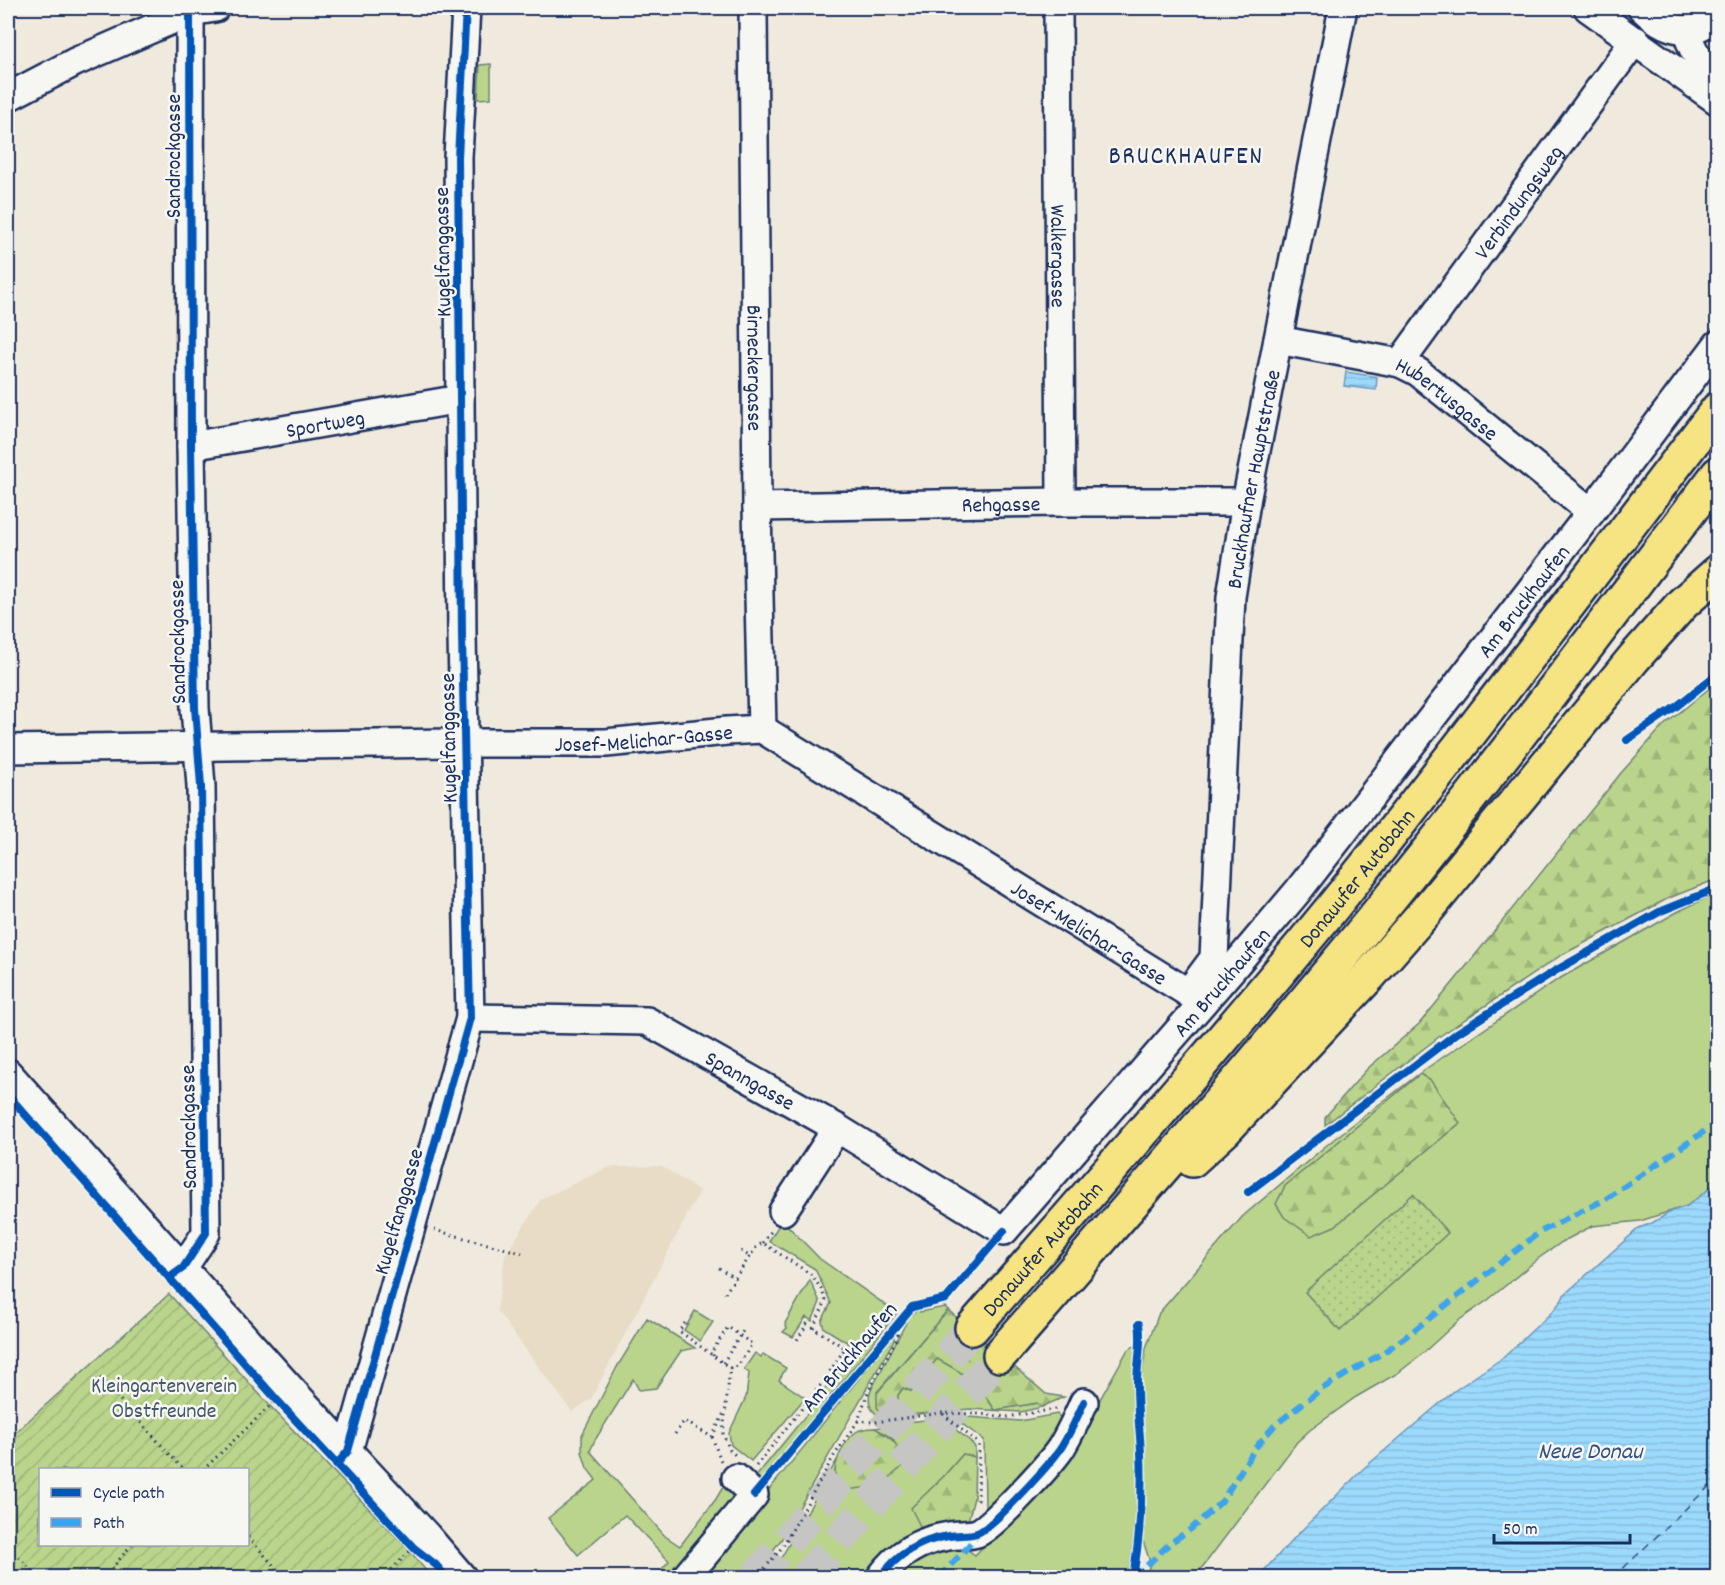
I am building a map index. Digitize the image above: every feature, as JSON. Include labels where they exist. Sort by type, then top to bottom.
[{"type":"highway","name":"Donauufer Autobahn","points":[[972,1328],[1230,1030],[1331,909],[1718,409]]},
{"type":"highway","name":"Donauufer Autobahn","points":[[1000,1354],[1281,1030],[1384,906],[1718,474]]},
{"type":"highway","points":[[1084,1258],[1225,1130],[1369,976],[1634,658],[1708,580]]},
{"type":"street","name":"Kugelfanggasse","points":[[348,1451],[470,1018],[458,157],[466,8]]},
{"type":"street","name":"Birneckergasse","points":[[753,8],[757,507],[762,729]]},
{"type":"street","name":"Walkergasse","points":[[1058,8],[1061,502]]},
{"type":"street","name":"Bruckhaufner Hauptstraße","points":[[1223,964],[1231,597],[1246,502],[1343,8]]},
{"type":"street","points":[[1588,8],[1718,101]]},
{"type":"street","points":[[8,97],[75,62],[198,9]]},
{"type":"street","name":"Sandrockgasse","points":[[183,1268],[206,1233],[201,786],[195,708],[191,446],[198,9]]},
{"type":"street","points":[[1649,14],[1669,26],[1686,30],[1708,24],[1718,16]]},
{"type":"street","points":[[1686,30],[1701,62],[1718,70]]},
{"type":"street","name":"Verbindungsweg","points":[[1400,363],[1635,40]]},
{"type":"street","name":"Hubertusgasse","points":[[1278,340],[1400,363],[1418,372],[1591,512]]},
{"type":"street","name":"Am Bruckhaufen","points":[[1223,964],[1327,854],[1718,344]]},
{"type":"street","name":"Sportweg","points":[[191,446],[460,399]]},
{"type":"street","name":"Rehgasse","points":[[757,507],[1061,502],[1246,502]]},
{"type":"street","name":"Josef-Melichar-Gasse","points":[[8,749],[606,743],[727,730],[762,729],[1195,998]]},
{"type":"street","points":[[1195,998],[1223,964]]},
{"type":"street","name":"Am Bruckhaufen","points":[[1004,1231],[1195,998]]},
{"type":"street","name":"Spanngasse","points":[[470,1018],[647,1021],[837,1128],[1004,1231]]},
{"type":"street","points":[[8,1073],[463,1578]]},
{"type":"street","points":[[783,1211],[837,1128]]},
{"type":"street","points":[[880,1578],[890,1564],[919,1543],[948,1536],[978,1533],[1001,1515],[1059,1450],[1074,1426],[1084,1402]]},
{"type":"street","points":[[685,1578],[741,1479]]},
{"type":"path","points":[[412,1225],[522,1253]]},
{"type":"path","points":[[725,1293],[757,1246],[763,1243],[812,1275],[826,1301],[813,1328]]},
{"type":"path","points":[[741,1251],[750,1257]]},
{"type":"path","points":[[720,1268],[735,1278]]},
{"type":"path","points":[[757,1578],[783,1546],[834,1456],[858,1421],[868,1392],[896,1340],[900,1322]]},
{"type":"path","points":[[685,1323],[679,1331],[730,1368],[738,1366],[752,1344],[728,1327],[713,1350],[714,1356]]},
{"type":"path","points":[[741,1479],[823,1382],[845,1348],[807,1324],[797,1340]]},
{"type":"path","points":[[723,1363],[743,1331]]},
{"type":"path","points":[[730,1368],[723,1434],[741,1479]]},
{"type":"path","points":[[100,1378],[182,1468]]},
{"type":"path","points":[[269,1391],[284,1408]]},
{"type":"path","points":[[205,1468],[276,1399]]},
{"type":"path","points":[[858,1421],[875,1422],[942,1413],[1008,1417],[1084,1402]]},
{"type":"path","points":[[712,1437],[725,1411]]},
{"type":"path","points":[[942,1413],[980,1444],[978,1533]]},
{"type":"path","points":[[675,1434],[684,1420],[712,1437],[741,1479]]},
{"type":"path","points":[[249,1539],[285,1578]]},
{"type":"path","points":[[406,1539],[421,1553]]},
{"type":"path","points":[[104,1578],[131,1546]]},
{"type":"path","points":[[383,1578],[414,1548]]},
{"type":"path","points":[[19,1557],[39,1578]]},
{"type":"shaded area","points":[[661,1166],[700,1191],[591,1399],[572,1412],[497,1311],[505,1255],[541,1199],[609,1167]]},
{"type":"green space","points":[[491,64],[491,98],[478,99],[480,65]]},
{"type":"green space","points":[[1717,682],[1717,879],[1669,898],[1560,956],[1440,1036],[1325,1125],[1325,1117],[1367,1069],[1419,1024],[1621,773],[1663,726]]},
{"type":"green space","points":[[1717,893],[1717,1183],[1687,1206],[1640,1221],[1592,1226],[1562,1242],[1458,1321],[1398,1373],[1356,1397],[1310,1430],[1297,1442],[1195,1577],[1142,1578],[1151,1565],[1143,1541],[1146,1472],[1141,1382],[1146,1348],[1159,1313],[1243,1216],[1334,1139],[1424,1070],[1557,980],[1679,911]]},
{"type":"green space","points":[[1420,1074],[1431,1081],[1460,1123],[1335,1226],[1311,1236],[1284,1217],[1276,1204],[1285,1186]]},
{"type":"green space","points":[[1413,1194],[1448,1233],[1340,1331],[1305,1292]]},
{"type":"green space","points":[[782,1220],[820,1259],[897,1313],[762,1481],[758,1482],[754,1479],[815,1404],[853,1346],[824,1328],[822,1321],[831,1303],[815,1269],[769,1241]]},
{"type":"green space","points":[[810,1280],[820,1302],[812,1321],[806,1317],[793,1337],[783,1332],[787,1328],[785,1323]]},
{"type":"green space","name":"Kleingartenverein Obstfreunde","points":[[169,1294],[271,1407],[410,1551],[431,1577],[8,1577],[8,1439]]},
{"type":"green space","points":[[945,1307],[948,1310],[877,1392],[898,1411],[898,1395],[903,1388],[911,1391],[937,1358],[970,1379],[995,1410],[1037,1403],[1042,1407],[1021,1412],[970,1409],[887,1417],[874,1412],[869,1401],[870,1392],[909,1317],[919,1309],[920,1312]]},
{"type":"green space","points":[[948,1310],[1046,1394],[1064,1397],[1042,1407],[1037,1403],[995,1410],[970,1380],[937,1359],[911,1391],[903,1388],[898,1395],[898,1411],[881,1413],[877,1407],[877,1393]]},
{"type":"green space","points":[[695,1311],[713,1322],[700,1341],[684,1330]]},
{"type":"green space","points":[[647,1318],[695,1348],[681,1351],[656,1388],[639,1390],[633,1379],[590,1451],[665,1536],[680,1546],[716,1499],[726,1482],[728,1484],[732,1492],[731,1504],[672,1577],[655,1577],[669,1561],[625,1515],[578,1555],[548,1518],[596,1480],[587,1468],[582,1452],[582,1435],[617,1367]]},
{"type":"green space","points":[[894,1335],[894,1340],[781,1540],[751,1578],[706,1577],[701,1572]]},
{"type":"green space","points":[[1134,1346],[1137,1350],[1132,1390],[1137,1487],[1128,1577],[890,1578],[920,1552],[961,1545],[975,1555],[1051,1476],[1090,1417],[1127,1351]]},
{"type":"green space","points":[[755,1353],[761,1357],[763,1354],[786,1368],[779,1380],[804,1399],[751,1461],[731,1445],[729,1433],[746,1397],[749,1373],[744,1369]]},
{"type":"green space","points":[[1057,1414],[1064,1421],[1062,1432],[988,1512],[985,1508],[984,1440],[957,1418],[1020,1421]]},
{"type":"green space","points":[[934,1419],[946,1422],[970,1441],[975,1447],[975,1457],[963,1454],[944,1476],[924,1534],[869,1577],[764,1578],[781,1558],[837,1460],[835,1473],[895,1440],[875,1428]]},
{"type":"green space","points":[[875,1428],[898,1447],[902,1467],[889,1478],[862,1488],[845,1490],[836,1477],[835,1470],[839,1455],[847,1441],[856,1432]]},
{"type":"green space","points":[[963,1454],[975,1457],[974,1498],[967,1525],[924,1534],[911,1508]]},
{"type":"water","points":[[1346,372],[1377,377],[1376,390],[1344,386]]},
{"type":"water","name":"Neue Donau","points":[[1717,1183],[1717,1577],[1258,1577],[1363,1469],[1454,1391],[1504,1357],[1552,1312],[1564,1295],[1639,1228],[1687,1206]]},
{"type":"ferry route","points":[[1613,1578],[1718,1478]]},
{"type":"tunnel","points":[[755,1578],[972,1328]]},
{"type":"tunnel","points":[[806,1578],[1000,1355]]},
{"type":"marked path","points":[[1134,1578],[1170,1543],[1191,1529],[1222,1501],[1256,1447],[1275,1425],[1320,1390],[1404,1338],[1540,1232],[1606,1199],[1718,1122]]},
{"type":"marked path","points":[[938,1578],[978,1533]]},
{"type":"cycle path","points":[[169,1278],[183,1268],[206,1233],[201,786],[195,708],[191,446],[190,8]]},
{"type":"cycle path","points":[[336,1465],[348,1451],[470,1018],[462,636],[458,157],[466,8]]},
{"type":"cycle path","points":[[1627,740],[1677,706],[1718,673]]},
{"type":"cycle path","points":[[1248,1192],[1457,1033],[1555,971],[1661,911],[1718,888]]},
{"type":"cycle path","points":[[8,1095],[276,1399],[414,1548],[436,1565],[447,1578]]},
{"type":"cycle path","points":[[754,1495],[912,1307],[946,1299],[1004,1231]]},
{"type":"cycle path","points":[[1133,1578],[1142,1484],[1137,1396],[1139,1324]]},
{"type":"cycle path","points":[[880,1578],[902,1555],[919,1545],[952,1535],[977,1533],[995,1520],[1055,1456],[1084,1402]]},
{"type":"district","name":"BRUCKHAUFEN","points":[[1186,154]]}]
